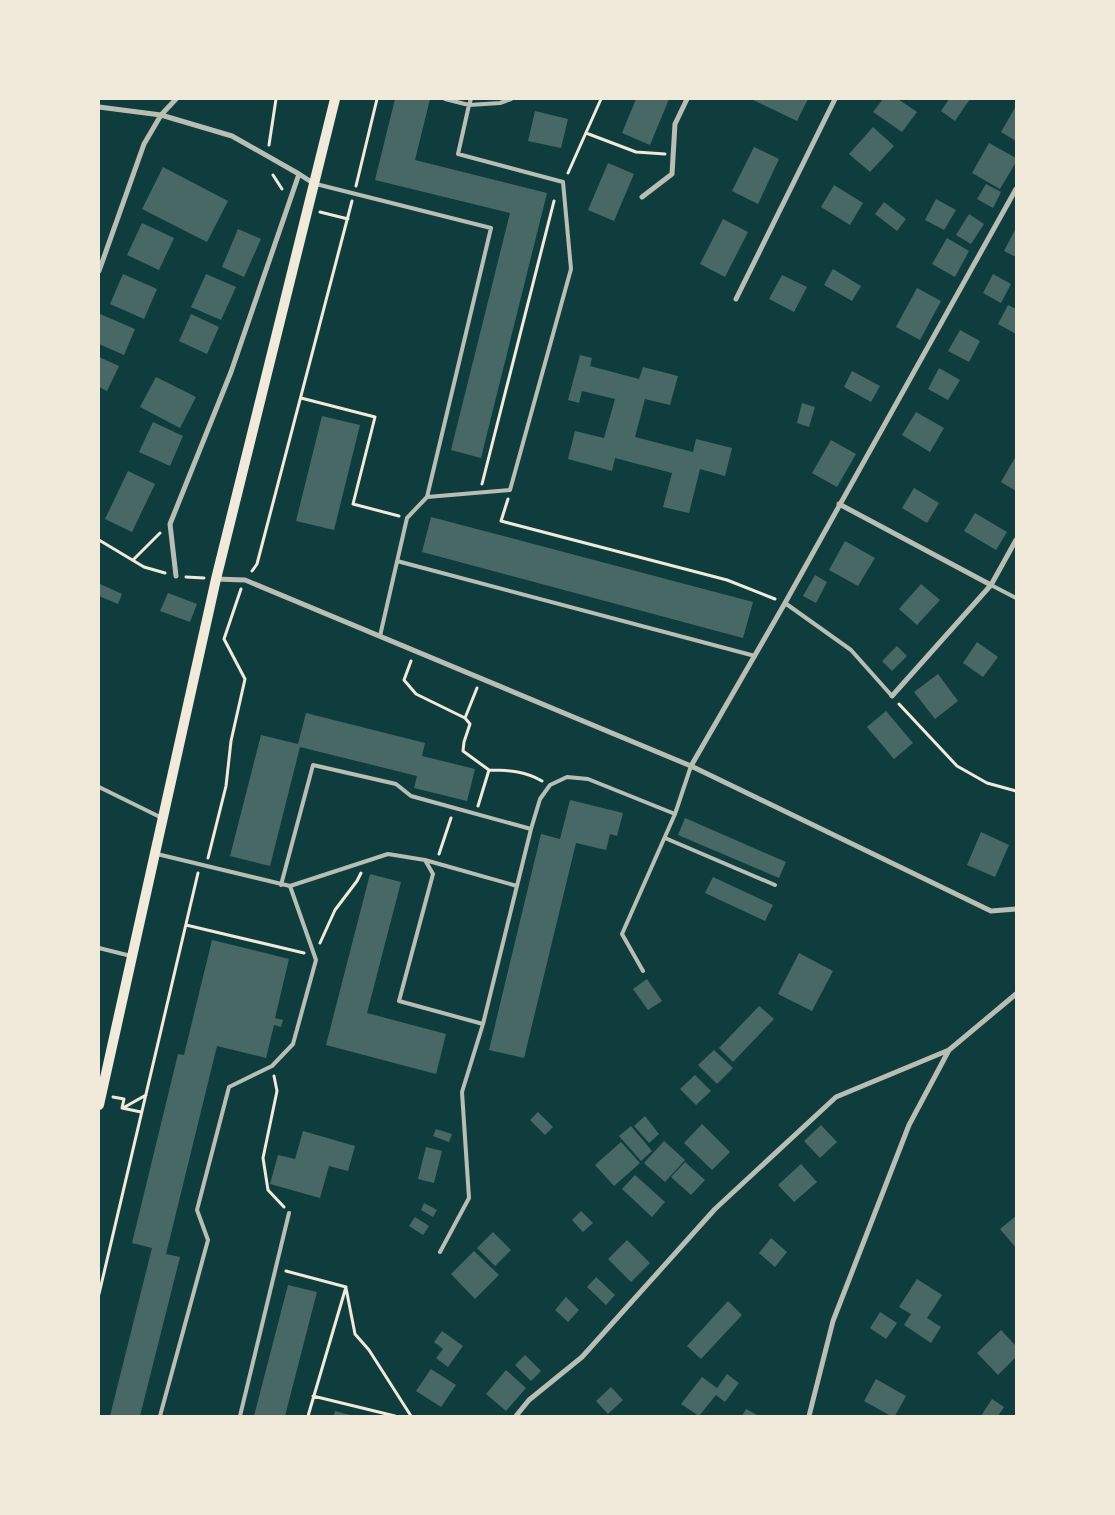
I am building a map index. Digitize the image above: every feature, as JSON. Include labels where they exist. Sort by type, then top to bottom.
[{"type":"main road","points":[[100,1100],[216,579],[335,99]]},
{"type":"street","points":[[99,271],[144,144],[160,115],[176,99]]},
{"type":"street","points":[[642,197],[672,174],[675,124],[687,99]]},
{"type":"street","points":[[736,299],[835,99]]},
{"type":"street","points":[[99,107],[160,115],[232,136],[314,184]]},
{"type":"street","points":[[176,576],[170,524],[230,372],[299,174]]},
{"type":"street","points":[[691,766],[785,603],[1016,188]]},
{"type":"street","points":[[839,504],[991,585]]},
{"type":"street","points":[[892,696],[991,585],[1016,540]]},
{"type":"street","points":[[216,579],[245,580],[691,766],[991,911],[1016,909]]},
{"type":"street","points":[[516,1416],[529,1400],[582,1357],[714,1209],[836,1097],[949,1050],[1016,994]]},
{"type":"street","points":[[809,1416],[833,1321],[909,1125],[949,1050]]},
{"type":"lane","points":[[445,99],[469,104],[500,103],[510,99]]},
{"type":"lane","points":[[427,497],[510,490],[571,269],[563,182],[458,154],[471,99]]},
{"type":"lane","points":[[314,184],[491,228],[427,497],[407,518],[380,636]]},
{"type":"lane","points":[[397,561],[755,656]]},
{"type":"lane","points":[[991,585],[1016,598]]},
{"type":"lane","points":[[785,603],[851,650],[892,696]]},
{"type":"lane","points":[[281,885],[313,765],[396,784],[411,796],[531,829]]},
{"type":"lane","points":[[643,970],[622,934],[675,814],[691,766]]},
{"type":"lane","points":[[440,1252],[469,1198],[462,1092],[483,1024],[540,799],[550,785],[567,777],[588,779],[675,814]]},
{"type":"lane","points":[[99,786],[163,819]]},
{"type":"lane","points":[[665,838],[775,885]]},
{"type":"lane","points":[[154,854],[290,886],[388,854],[436,862],[517,886]]},
{"type":"lane","points":[[425,860],[433,874],[399,1001],[483,1024]]},
{"type":"lane","points":[[160,1416],[208,1240],[197,1210],[229,1087],[272,1066],[293,1044],[316,960],[290,886]]},
{"type":"lane","points":[[99,948],[132,956]]},
{"type":"lane","points":[[240,1416],[289,1213]]},
{"type":"path","points":[[268,156],[276,99]]},
{"type":"path","points":[[206,866],[226,786],[230,741],[245,679],[224,639],[245,580],[257,564],[348,219],[377,99]]},
{"type":"path","points":[[480,494],[551,208],[601,99]]},
{"type":"path","points":[[586,133],[636,152],[673,155]]},
{"type":"path","points":[[308,209],[348,219]]},
{"type":"path","points":[[301,398],[375,417],[353,504],[407,518]]},
{"type":"path","points":[[510,490],[501,521],[727,580],[785,603]]},
{"type":"path","points":[[132,561],[170,524]]},
{"type":"path","points":[[99,540],[144,567],[176,576],[216,579]]},
{"type":"path","points":[[412,650],[411,662],[404,680],[416,694],[465,718],[470,724],[464,742],[464,751],[489,770],[506,770],[531,774],[550,785]]},
{"type":"path","points":[[465,718],[481,678]]},
{"type":"path","points":[[892,696],[957,766],[987,783],[1016,791]]},
{"type":"path","points":[[476,813],[489,770]]},
{"type":"path","points":[[436,862],[454,808]]},
{"type":"path","points":[[186,925],[314,955],[335,910],[358,881],[366,861]]},
{"type":"path","points":[[99,1294],[200,865]]},
{"type":"path","points":[[272,1066],[277,1091],[263,1158],[268,1190],[289,1213]]},
{"type":"path","points":[[122,1108],[146,1095]]},
{"type":"path","points":[[100,1100],[124,1099],[122,1108]]},
{"type":"path","points":[[122,1108],[141,1112]]},
{"type":"path","points":[[276,1268],[346,1287]]},
{"type":"path","points":[[308,1416],[346,1287]]},
{"type":"path","points":[[346,1287],[355,1334],[369,1350],[412,1416]]},
{"type":"path","points":[[313,1396],[395,1416]]},
{"type":"building","points":[[395,99],[430,99],[415,160],[547,193],[481,458],[451,450],[510,213],[375,180]]},
{"type":"building","points":[[636,99],[669,99],[650,145],[622,133]]},
{"type":"building","points":[[751,99],[808,99],[797,121]]},
{"type":"building","points":[[883,99],[898,99],[917,112],[902,132],[873,112]]},
{"type":"building","points":[[949,99],[970,99],[955,121],[941,111]]},
{"type":"building","points":[[1016,106],[1016,141],[1001,132]]},
{"type":"building","points":[[535,111],[568,119],[561,148],[528,141]]},
{"type":"building","points":[[873,127],[894,146],[870,172],[849,154]]},
{"type":"building","points":[[989,143],[1016,158],[1016,162],[1000,189],[972,173]]},
{"type":"building","points":[[754,147],[779,159],[758,204],[732,191]]},
{"type":"building","points":[[608,163],[634,174],[614,221],[588,210]]},
{"type":"building","points":[[163,167],[228,201],[207,242],[142,209]]},
{"type":"building","points":[[986,184],[1001,192],[993,208],[977,199]]},
{"type":"building","points":[[834,185],[863,203],[850,225],[821,207]]},
{"type":"building","points":[[936,199],[956,210],[944,230],[925,220]]},
{"type":"building","points":[[884,202],[906,219],[897,231],[875,214]]},
{"type":"building","points":[[969,214],[984,224],[971,244],[956,235]]},
{"type":"building","points":[[723,219],[748,232],[725,277],[700,264]]},
{"type":"building","points":[[142,223],[174,238],[159,270],[127,255]]},
{"type":"building","points":[[1016,228],[1016,257],[1004,251]]},
{"type":"building","points":[[238,229],[261,239],[244,277],[222,267]]},
{"type":"building","points":[[947,238],[969,251],[955,277],[932,264]]},
{"type":"building","points":[[833,269],[861,286],[852,301],[824,285]]},
{"type":"building","points":[[123,274],[157,289],[144,319],[110,304]]},
{"type":"building","points":[[206,274],[236,287],[221,320],[191,307]]},
{"type":"building","points":[[993,274],[1011,284],[1001,303],[983,293]]},
{"type":"building","points":[[782,275],[807,287],[794,312],[769,299]]},
{"type":"building","points":[[917,288],[941,301],[920,340],[896,327]]},
{"type":"building","points":[[1008,305],[1016,309],[1016,334],[998,324]]},
{"type":"building","points":[[100,314],[135,329],[124,355],[99,344]]},
{"type":"building","points":[[191,314],[219,327],[207,354],[179,341]]},
{"type":"building","points":[[960,330],[980,341],[969,362],[948,351]]},
{"type":"building","points":[[580,355],[592,358],[590,366],[639,379],[643,367],[678,376],[670,405],[645,399],[635,437],[693,452],[696,439],[732,448],[725,476],[700,469],[689,513],[663,507],[672,473],[615,458],[612,471],[568,459],[575,431],[604,438],[615,399],[582,391],[579,403],[568,400]]},
{"type":"building","points":[[99,357],[119,366],[107,391],[99,387]]},
{"type":"building","points":[[939,368],[960,380],[948,400],[928,389]]},
{"type":"building","points":[[852,371],[880,386],[871,402],[844,387]]},
{"type":"building","points":[[156,377],[196,397],[180,428],[140,407]]},
{"type":"building","points":[[802,403],[815,407],[809,427],[797,423]]},
{"type":"building","points":[[916,412],[944,428],[930,452],[902,435]]},
{"type":"building","points":[[322,416],[360,425],[334,530],[296,521]]},
{"type":"building","points":[[153,422],[183,436],[170,466],[139,452]]},
{"type":"building","points":[[831,440],[856,454],[837,487],[812,473]]},
{"type":"building","points":[[1016,456],[1016,491],[1001,482]]},
{"type":"building","points":[[128,471],[155,484],[132,532],[105,519]]},
{"type":"building","points":[[914,488],[939,503],[927,523],[902,508]]},
{"type":"building","points":[[975,513],[1007,532],[996,550],[964,531]]},
{"type":"building","points":[[431,517],[753,602],[743,638],[422,552]]},
{"type":"building","points":[[845,541],[875,558],[858,586],[829,570]]},
{"type":"building","points":[[815,575],[827,582],[816,603],[803,596]]},
{"type":"building","points":[[100,584],[122,594],[118,604],[99,596]]},
{"type":"building","points":[[921,584],[940,600],[917,625],[899,609]]},
{"type":"building","points":[[168,593],[197,604],[190,622],[160,611]]},
{"type":"building","points":[[977,642],[998,657],[983,677],[963,663]]},
{"type":"building","points":[[897,646],[907,656],[892,671],[882,661]]},
{"type":"building","points":[[938,674],[958,701],[935,719],[914,692]]},
{"type":"building","points":[[886,711],[913,743],[894,759],[867,727]]},
{"type":"building","points":[[306,713],[425,743],[422,756],[475,769],[467,801],[414,788],[417,776],[300,747],[270,866],[230,856],[261,735],[298,744]]},
{"type":"building","points":[[570,800],[623,813],[617,836],[610,834],[606,850],[576,843],[524,1058],[489,1050],[541,834],[560,839]]},
{"type":"building","points":[[685,818],[786,862],[779,878],[678,835]]},
{"type":"building","points":[[981,832],[1009,845],[995,877],[967,865]]},
{"type":"building","points":[[370,874],[401,882],[367,1013],[446,1034],[436,1074],[326,1045]]},
{"type":"building","points":[[713,877],[773,905],[765,921],[705,893]]},
{"type":"building","points":[[212,940],[289,959],[275,1018],[283,1020],[281,1027],[274,1025],[266,1058],[217,1046],[166,1254],[180,1257],[140,1416],[110,1416],[152,1248],[132,1243],[178,1054],[184,1055]]},
{"type":"building","points":[[799,953],[833,971],[812,1011],[778,994]]},
{"type":"building","points":[[647,979],[662,1001],[648,1010],[633,989]]},
{"type":"building","points":[[759,1006],[774,1019],[733,1062],[719,1048]]},
{"type":"building","points":[[714,1050],[733,1068],[717,1084],[698,1065]]},
{"type":"building","points":[[695,1075],[711,1091],[696,1105],[680,1089]]},
{"type":"building","points":[[538,1112],[553,1127],[545,1135],[530,1120]]},
{"type":"building","points":[[645,1116],[659,1134],[649,1143],[634,1126]]},
{"type":"building","points":[[702,1124],[730,1152],[712,1170],[684,1143]]},
{"type":"building","points":[[821,1125],[837,1142],[820,1158],[804,1141]]},
{"type":"building","points":[[631,1126],[652,1151],[641,1161],[619,1136]]},
{"type":"building","points":[[436,1129],[452,1134],[449,1142],[433,1136]]},
{"type":"building","points":[[303,1131],[355,1146],[348,1171],[329,1166],[320,1198],[270,1184],[278,1155],[295,1159]]},
{"type":"building","points":[[664,1141],[685,1160],[665,1182],[644,1163]]},
{"type":"building","points":[[621,1142],[640,1163],[614,1186],[595,1165]]},
{"type":"building","points":[[426,1147],[442,1151],[434,1183],[418,1179]]},
{"type":"building","points":[[685,1162],[705,1180],[691,1195],[671,1177]]},
{"type":"building","points":[[801,1164],[817,1182],[794,1202],[778,1185]]},
{"type":"building","points":[[635,1175],[665,1202],[652,1217],[622,1189]]},
{"type":"building","points":[[424,1203],[437,1210],[433,1217],[421,1210]]},
{"type":"building","points":[[581,1211],[593,1223],[583,1232],[572,1220]]},
{"type":"building","points":[[1016,1216],[1016,1248],[1000,1229]]},
{"type":"building","points":[[415,1217],[429,1226],[423,1235],[409,1226]]},
{"type":"building","points":[[493,1232],[511,1250],[495,1266],[477,1248]]},
{"type":"building","points":[[771,1238],[787,1252],[775,1267],[759,1253]]},
{"type":"building","points":[[627,1240],[650,1263],[631,1282],[608,1259]]},
{"type":"building","points":[[474,1251],[499,1275],[475,1299],[451,1274]]},
{"type":"building","points":[[596,1277],[615,1295],[606,1305],[587,1287]]},
{"type":"building","points":[[917,1279],[942,1295],[927,1318],[941,1327],[931,1343],[904,1325],[911,1314],[899,1307]]},
{"type":"building","points":[[288,1285],[317,1292],[285,1416],[254,1416]]},
{"type":"building","points":[[566,1297],[579,1310],[568,1322],[555,1310]]},
{"type":"building","points":[[728,1301],[742,1315],[701,1359],[687,1346]]},
{"type":"building","points":[[880,1312],[897,1323],[886,1339],[870,1328]]},
{"type":"building","points":[[1001,1330],[1016,1346],[1016,1357],[998,1375],[977,1353]]},
{"type":"building","points":[[442,1331],[463,1346],[448,1367],[436,1358],[443,1349],[434,1342]]},
{"type":"building","points":[[525,1355],[541,1371],[531,1381],[515,1365]]},
{"type":"building","points":[[431,1369],[456,1385],[441,1407],[416,1391]]},
{"type":"building","points":[[506,1370],[526,1388],[506,1411],[486,1394]]},
{"type":"building","points":[[727,1374],[739,1383],[725,1402],[716,1395],[699,1416],[681,1404],[702,1377],[717,1388]]},
{"type":"building","points":[[876,1379],[906,1396],[895,1416],[891,1416],[864,1401]]},
{"type":"building","points":[[611,1387],[623,1400],[608,1414],[596,1401]]},
{"type":"building","points":[[992,1399],[1004,1407],[998,1416],[981,1416]]},
{"type":"building","points":[[746,1409],[759,1416],[742,1416]]},
{"type":"building","points":[[335,1411],[354,1416],[334,1416]]}]
